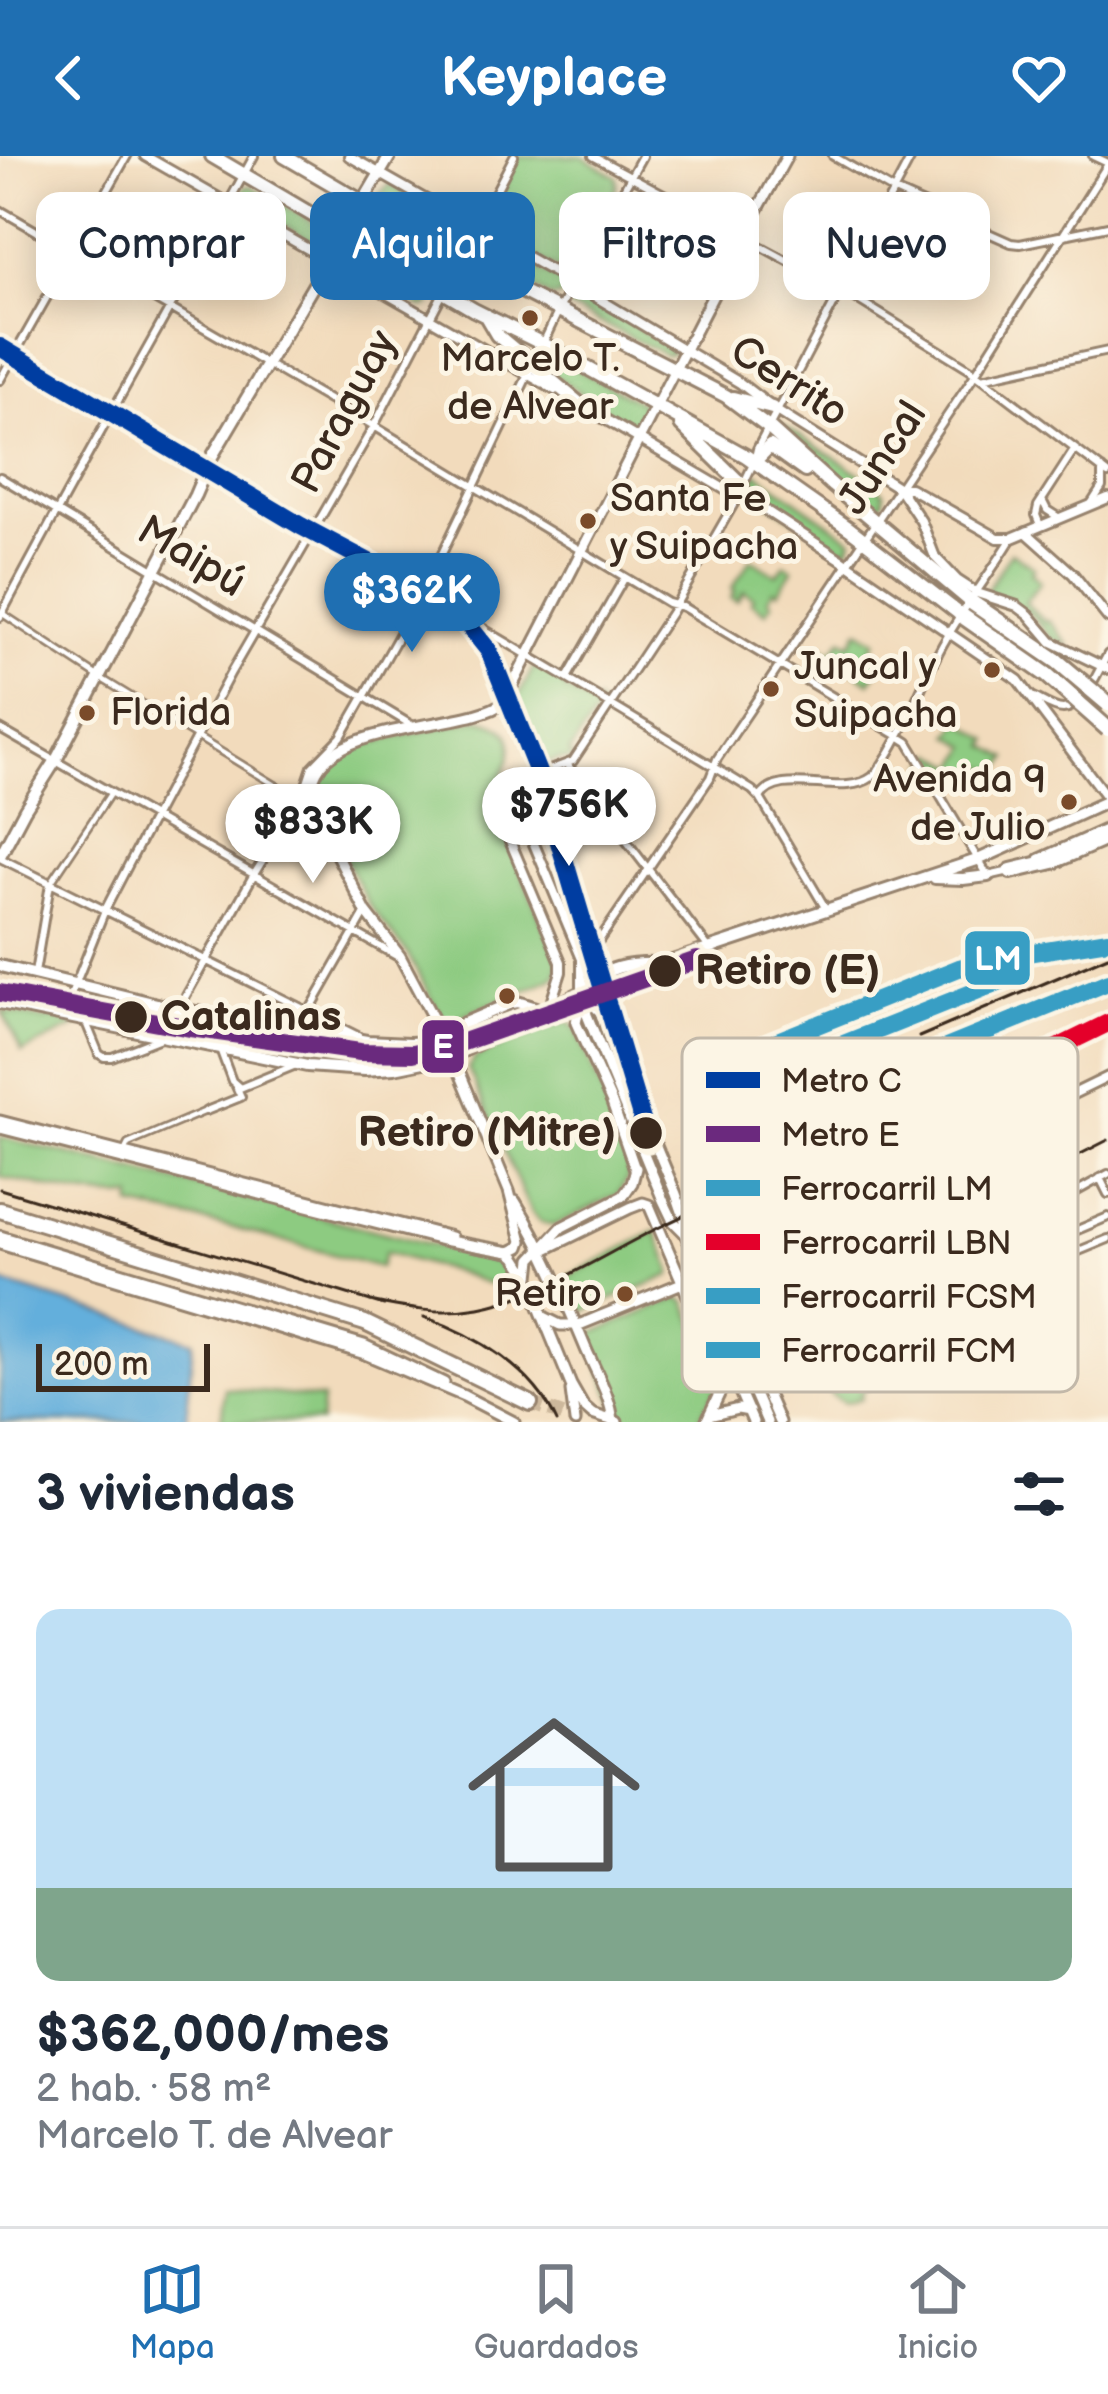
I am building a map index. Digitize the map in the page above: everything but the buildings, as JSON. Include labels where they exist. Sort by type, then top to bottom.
[{"type":"highway","points":[[212,156],[310,214]]},
{"type":"highway","points":[[284,156],[347,192]]},
{"type":"highway","points":[[535,298],[726,396],[769,428],[1108,729]]},
{"type":"highway","points":[[457,300],[754,462],[865,540],[1057,661],[1108,704]]},
{"type":"highway","points":[[487,317],[494,332],[530,369],[580,404]]},
{"type":"highway","points":[[726,396],[775,410]]},
{"type":"highway","points":[[662,409],[743,494]]},
{"type":"highway","points":[[754,462],[767,447],[775,447],[833,486]]},
{"type":"highway","points":[[935,557],[944,579]]},
{"type":"highway","points":[[1011,871],[1053,861],[1108,837]]},
{"type":"highway","points":[[0,1214],[362,1330],[523,1412]]},
{"type":"main road","points":[[370,192],[391,156]]},
{"type":"main road","points":[[759,208],[788,156]]},
{"type":"main road","points":[[0,857],[56,760],[210,460],[310,292]]},
{"type":"main road","points":[[510,1252],[520,1247],[522,1239],[509,1191],[453,1056],[402,960],[365,912],[307,803],[318,773],[335,754],[357,741],[493,710],[504,702],[638,440],[662,409],[674,370],[710,300]]},
{"type":"main road","points":[[582,992],[601,995],[663,964],[980,859],[1108,800]]},
{"type":"main road","points":[[926,877],[988,876]]},
{"type":"main road","points":[[0,1003],[166,1031],[220,1049],[299,1064],[384,1069],[453,1056],[582,992],[608,971],[635,963],[663,964]]},
{"type":"main road","points":[[1,966],[178,1009],[367,1041],[446,1041],[547,1008]]},
{"type":"main road","points":[[582,992],[576,1023],[635,1169]]},
{"type":"main road","points":[[582,992],[587,1015],[673,1221],[682,1230]]},
{"type":"main road","points":[[582,992],[600,1012],[682,1210]]},
{"type":"main road","points":[[0,1124],[440,1232],[461,1242]]},
{"type":"main road","points":[[0,1124],[438,1239],[510,1252],[519,1259],[585,1409],[614,1422]]},
{"type":"main road","points":[[630,1149],[645,1154]]},
{"type":"main road","points":[[530,1224],[547,1232],[623,1196],[645,1154]]},
{"type":"main road","points":[[509,1191],[530,1224],[614,1422]]},
{"type":"main road","points":[[542,1251],[646,1203],[682,1280]]},
{"type":"main road","points":[[531,1285],[531,1260],[562,1227]]},
{"type":"main road","points":[[0,1240],[362,1352],[464,1396],[523,1412]]},
{"type":"main road","points":[[531,1285],[554,1277]]},
{"type":"main road","points":[[544,1317],[576,1326],[682,1282]]},
{"type":"main road","points":[[571,1385],[575,1422]]},
{"type":"main road","points":[[754,1392],[767,1422]]},
{"type":"main road","points":[[766,1392],[779,1422]]},
{"type":"main road","points":[[708,1419],[737,1409],[751,1417]]},
{"type":"street","points":[[107,192],[127,156]]},
{"type":"street","points":[[145,156],[211,192]]},
{"type":"street","points":[[234,192],[254,156]]},
{"type":"street","name":"Cerrito","points":[[349,156],[412,192]]},
{"type":"street","name":"Paraguay","points":[[496,192],[514,156]]},
{"type":"street","points":[[593,156],[658,192]]},
{"type":"street","points":[[622,192],[642,156]]},
{"type":"street","points":[[832,156],[892,190],[1011,243],[1108,226]]},
{"type":"street","points":[[892,190],[912,156]]},
{"type":"street","points":[[1093,156],[1108,164]]},
{"type":"street","name":"Juncal","points":[[582,959],[598,942],[976,377],[1108,164]]},
{"type":"street","points":[[0,210],[36,232]]},
{"type":"street","points":[[0,380],[45,300]]},
{"type":"street","points":[[153,300],[908,742],[988,876],[1011,871],[1108,827]]},
{"type":"street","points":[[175,300],[1,614],[307,803]]},
{"type":"street","points":[[399,300],[530,369]]},
{"type":"street","name":"Paraguay","points":[[63,1015],[105,910],[439,300]]},
{"type":"street","points":[[85,1020],[104,1057],[166,1031],[253,876],[307,803],[312,767],[341,737],[423,592],[564,300]]},
{"type":"street","name":"Cerrito","points":[[601,300],[740,383],[899,488],[910,488],[998,538],[1012,538]]},
{"type":"street","points":[[547,1008],[561,962],[497,810],[499,794],[519,778],[574,761],[743,494],[775,410],[836,300]]},
{"type":"street","points":[[857,300],[976,377],[1105,471],[1091,504]]},
{"type":"street","points":[[0,344],[752,790],[826,909]]},
{"type":"street","points":[[976,377],[1108,350]]},
{"type":"street","points":[[580,404],[743,494],[1018,680],[1108,800]]},
{"type":"street","points":[[1040,525],[1036,513],[1075,449]]},
{"type":"street","name":"Maipú","points":[[0,477],[413,726]]},
{"type":"street","points":[[899,488],[921,521],[935,557],[970,603]]},
{"type":"street","points":[[760,798],[776,784],[860,783],[879,770],[949,635],[1012,538],[1108,498]]},
{"type":"street","points":[[1042,500],[1047,511],[1058,517]]},
{"type":"street","points":[[1025,532],[1073,574],[1108,618]]},
{"type":"street","points":[[567,678],[625,577]]},
{"type":"street","points":[[970,603],[1017,606],[1052,642],[1104,668]]},
{"type":"street","points":[[1031,696],[1058,709],[1070,707],[1104,668],[1108,654]]},
{"type":"street","points":[[504,702],[516,712],[532,740],[531,777],[514,796],[582,959],[582,992]]},
{"type":"street","points":[[0,729],[402,960]]},
{"type":"street","points":[[567,764],[709,949]]},
{"type":"street","points":[[35,974],[50,884],[112,792]]},
{"type":"street","points":[[497,800],[514,796]]},
{"type":"street","points":[[0,857],[367,1041]]},
{"type":"street","points":[[298,1030],[365,912]]},
{"type":"street","points":[[561,962],[582,959]]},
{"type":"street","points":[[124,1152],[128,1144],[241,1097],[220,1049]]},
{"type":"street","points":[[236,1086],[299,1064]]},
{"type":"street","points":[[1078,1092],[1108,1077]]},
{"type":"street","points":[[1078,1191],[1104,1176],[1108,1194]]},
{"type":"street","points":[[1078,1229],[1108,1216]]},
{"type":"street","points":[[1078,1251],[1108,1239]]},
{"type":"green space","points":[[517,156],[582,156],[617,177],[614,192],[559,192],[559,271],[535,257],[535,192],[502,192]]},
{"type":"green space","points":[[286,206],[310,220],[310,241],[286,227]]},
{"type":"green space","points":[[535,267],[559,280],[559,297],[535,289]]},
{"type":"green space","points":[[408,300],[432,300],[422,308]]},
{"type":"green space","points":[[572,300],[593,300],[672,353],[666,355],[569,307]]},
{"type":"green space","points":[[544,355],[641,403],[633,425],[541,366]]},
{"type":"green space","points":[[779,423],[884,492],[877,509],[776,427]]},
{"type":"green space","points":[[757,473],[852,539],[849,549],[770,503],[750,486]]},
{"type":"green space","points":[[1011,552],[1034,567],[1031,572],[1040,582],[1025,602],[1045,622],[1049,620],[1070,647],[1052,639],[1030,614],[985,593]]},
{"type":"green space","points":[[751,559],[777,575],[785,564],[793,569],[779,592],[773,590],[766,612],[744,591],[737,601],[731,598],[732,588]]},
{"type":"green space","points":[[859,630],[876,641],[871,650],[885,659],[870,682],[847,659],[838,670],[812,659],[821,646],[832,653],[842,639],[850,644]]},
{"type":"green space","points":[[537,666],[567,684],[565,689],[594,706],[597,702],[603,710],[601,715],[596,713],[569,753],[570,760],[537,767],[531,733],[516,701]]},
{"type":"green space","points":[[477,719],[496,725],[511,743],[493,806],[559,962],[552,979],[447,1026],[407,953],[369,905],[321,812],[318,786],[326,764],[361,745]]},
{"type":"green space","points":[[960,721],[990,740],[987,746],[1009,758],[999,772],[986,766],[968,778],[937,785],[926,768],[935,753],[957,766],[969,747],[951,735]]},
{"type":"green space","points":[[2,1011],[48,1018],[79,1025],[22,1052]]},
{"type":"green space","points":[[562,1022],[576,1029],[629,1156],[628,1178],[618,1194],[553,1226],[531,1213],[468,1068],[476,1057]]},
{"type":"green space","points":[[0,1137],[481,1257],[509,1267],[516,1283],[487,1284],[385,1252],[380,1267],[132,1206],[133,1197],[83,1194],[0,1177]]},
{"type":"green space","points":[[656,1231],[671,1275],[579,1313],[565,1278]]},
{"type":"green space","points":[[682,1300],[682,1392],[715,1392],[697,1422],[620,1418],[588,1335]]},
{"type":"green space","points":[[225,1388],[322,1399],[320,1422],[221,1422]]},
{"type":"green space","points":[[830,1392],[861,1392],[862,1398],[845,1403]]},
{"type":"water","points":[[0,1282],[193,1341],[186,1422],[0,1422]]},
{"type":"tunnel","points":[[530,1403],[582,1422]]},
{"type":"railway","points":[[919,1037],[1108,956]]},
{"type":"railway","points":[[907,1008],[996,973]]},
{"type":"railway","points":[[1056,1038],[1108,1015]]},
{"type":"railway","points":[[1078,1155],[1108,1140]]},
{"type":"railway","points":[[0,1189],[384,1305]]},
{"type":"railway","points":[[370,1301],[451,1311],[503,1302],[573,1273],[682,1216]]},
{"type":"railway","points":[[424,1317],[502,1357],[534,1386],[557,1422]]},
{"type":"metro line","name":"C","points":[[0,347],[461,616],[489,651],[539,775],[648,1140]]},
{"type":"metro line","name":"E","points":[[0,993],[190,1028],[360,1052],[413,1053],[463,1042],[697,960]]},
{"type":"rail line","name":"LM","points":[[785,1038],[959,968],[1108,940]]},
{"type":"rail line","name":"LM","points":[[859,1038],[1004,980]]},
{"type":"rail line","name":"LM","points":[[971,1038],[1108,982]]},
{"type":"rail line","name":"LBN","points":[[1077,1038],[1108,1023]]},
{"type":"place","name":"Marcelo T. de Alvear","points":[[530,318]]},
{"type":"place","name":"Santa Fe y Suipacha","points":[[588,521]]},
{"type":"place","name":"Juncal y Suipacha","points":[[771,689]]},
{"type":"place","name":"Florida","points":[[87,713]]},
{"type":"place","name":"Avenida 9 de Julio","points":[[1069,802]]},
{"type":"place","name":"Retiro (E)","points":[[665,971]]},
{"type":"place","name":"Catalinas","points":[[131,1017]]},
{"type":"place","name":"Retiro (Mitre)","points":[[646,1133]]},
{"type":"place","name":"Retiro","points":[[625,1294]]}]
